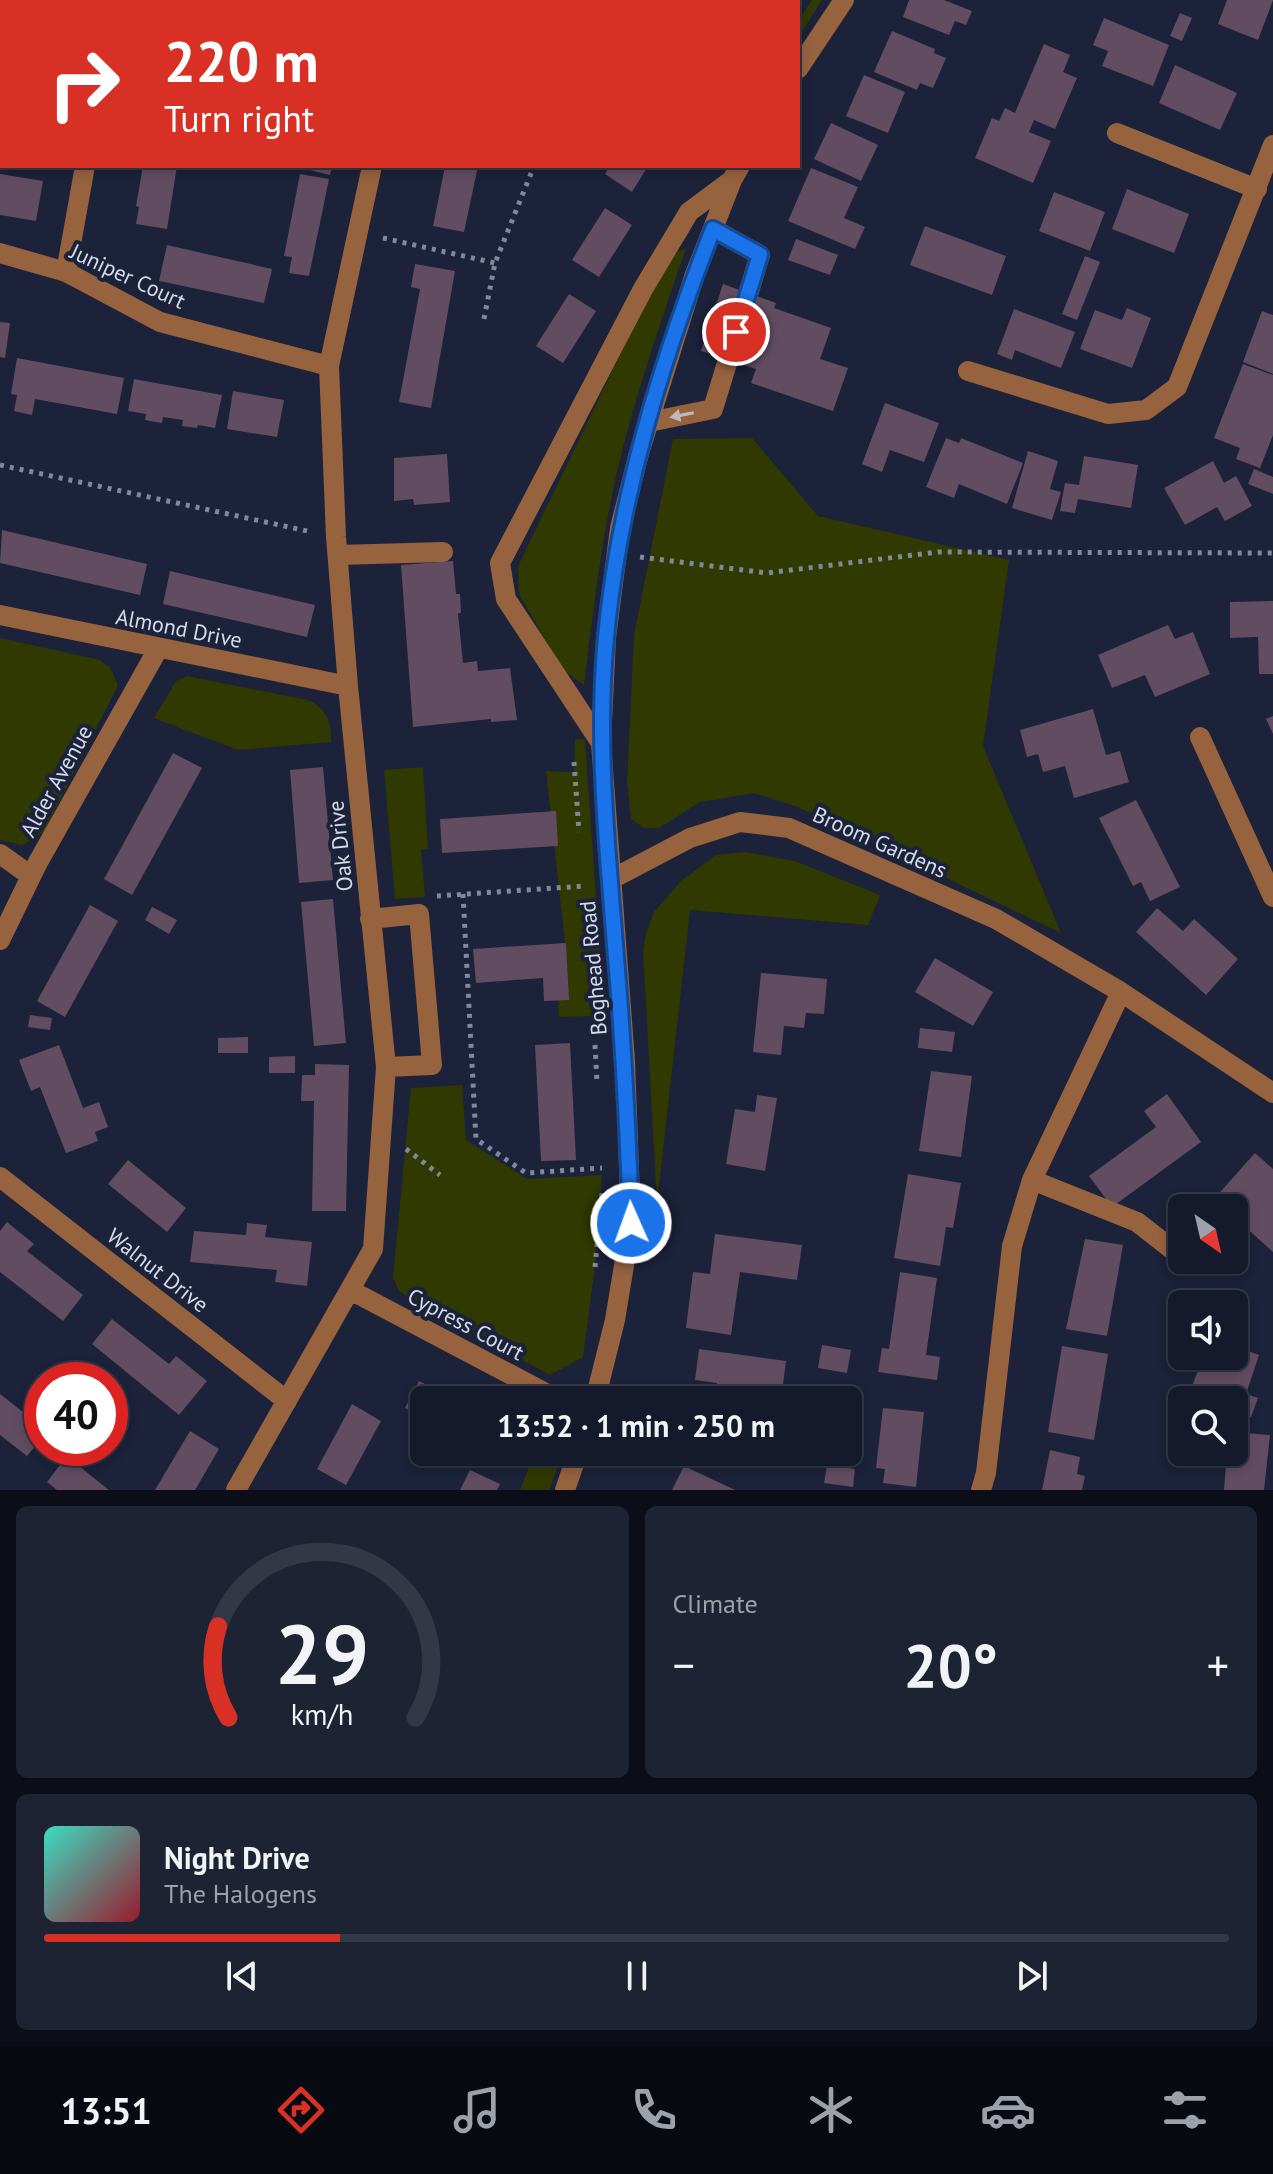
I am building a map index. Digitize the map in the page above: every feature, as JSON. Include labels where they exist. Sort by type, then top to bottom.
[{"type":"street","points":[[800,66],[844,0]]},
{"type":"street","points":[[1117,133],[1257,189]]},
{"type":"street","points":[[968,371],[1108,414],[1146,410],[1177,387],[1273,145]]},
{"type":"street","points":[[66,272],[85,168]]},
{"type":"street","name":"Oak Drive","points":[[236,1490],[373,1249],[386,1067],[348,686],[337,546],[329,366],[372,168]]},
{"type":"street","points":[[601,743],[506,599],[500,563],[643,289],[689,212],[736,173]]},
{"type":"street","name":"Boghead Road","points":[[598,1386],[615,1320],[631,1223],[625,1061],[601,743],[606,638],[620,528],[649,422],[694,277],[736,173]]},
{"type":"street","points":[[649,422],[713,409],[760,255],[713,229]]},
{"type":"street","name":"Juniper Court","points":[[0,253],[66,272],[160,322],[329,366]]},
{"type":"street","points":[[337,546],[443,552]]},
{"type":"street","name":"Almond Drive","points":[[0,615],[348,686]]},
{"type":"street","name":"Alder Avenue","points":[[0,940],[31,876],[158,649]]},
{"type":"street","points":[[1200,737],[1273,897]]},
{"type":"street","name":"Broom Gardens","points":[[610,880],[690,838],[740,822],[789,828],[996,919],[1121,992],[1272,1088]]},
{"type":"street","points":[[0,854],[31,876]]},
{"type":"street","points":[[370,919],[419,914],[432,1065],[386,1067]]},
{"type":"street","points":[[981,1490],[986,1473],[1012,1246],[1032,1180],[1121,992]]},
{"type":"street","name":"Walnut Drive","points":[[0,1177],[287,1401]]},
{"type":"street","points":[[1032,1180],[1137,1222],[1168,1247]]},
{"type":"street","name":"Cypress Court","points":[[350,1290],[532,1386]]},
{"type":"street","points":[[565,1490],[573,1466]]},
{"type":"path","points":[[484,319],[495,263],[533,168]]},
{"type":"path","points":[[357,232],[495,263]]},
{"type":"path","points":[[0,465],[337,546]]},
{"type":"path","points":[[620,528],[645,532],[639,557],[767,573],[938,552],[1273,553]]},
{"type":"path","points":[[425,897],[584,886]]},
{"type":"path","points":[[463,894],[476,1139],[526,1173],[602,1168]]},
{"type":"path","points":[[382,1131],[440,1175]]},
{"type":"green space","points":[[812,0],[822,0],[800,35],[800,18]]},
{"type":"green space","points":[[686,248],[640,387],[617,472],[602,551],[584,685],[563,670],[519,594],[518,566],[650,293],[673,254]]},
{"type":"green space","points":[[752,438],[818,516],[1009,560],[983,746],[1061,933],[798,807],[754,793],[700,802],[659,828],[644,828],[631,819],[627,782],[634,635],[673,439]]},
{"type":"green space","points":[[0,638],[100,660],[110,667],[118,685],[44,832],[22,845],[0,840]]},
{"type":"green space","points":[[187,676],[308,700],[327,717],[331,742],[238,750],[154,718],[176,681]]},
{"type":"green space","points":[[575,739],[585,739],[604,1013],[559,1017],[555,944],[565,943],[546,771],[574,772]]},
{"type":"green space","points":[[423,767],[428,849],[421,850],[425,897],[395,899],[384,770]]},
{"type":"green space","points":[[745,852],[795,861],[880,895],[868,925],[690,910],[657,1204],[643,951],[646,933],[654,912],[681,881],[716,855]]},
{"type":"green space","points":[[462,1085],[466,1140],[527,1179],[602,1175],[583,1357],[550,1375],[414,1301],[399,1291],[393,1277],[411,1088]]},
{"type":"green space","points":[[529,1466],[558,1466],[549,1490],[520,1490]]},
{"type":"building","points":[[909,0],[944,0],[972,11],[966,25],[955,21],[949,35],[903,17]]},
{"type":"building","points":[[1227,0],[1273,0],[1258,40],[1218,24]]},
{"type":"building","points":[[1180,13],[1192,18],[1182,41],[1170,36]]},
{"type":"building","points":[[1104,18],[1169,45],[1153,86],[1102,66],[1108,51],[1093,45]]},
{"type":"building","points":[[892,31],[935,49],[934,53],[946,58],[933,88],[920,83],[917,90],[874,72]]},
{"type":"building","points":[[1044,44],[1070,55],[1063,72],[1077,78],[1055,129],[1034,120],[1029,132],[1051,141],[1033,183],[975,158],[992,118],[999,121],[1005,108],[1015,113]]},
{"type":"building","points":[[1175,65],[1237,93],[1220,130],[1159,103]]},
{"type":"building","points":[[864,75],[905,92],[888,133],[846,116]]},
{"type":"building","points":[[831,123],[878,145],[861,181],[814,159]]},
{"type":"building","points":[[143,168],[177,168],[167,229],[136,224],[139,207],[136,206]]},
{"type":"building","points":[[301,168],[332,168],[330,175]]},
{"type":"building","points":[[445,168],[478,168],[464,232],[433,226]]},
{"type":"building","points":[[609,168],[647,168],[632,192],[605,174]]},
{"type":"building","points":[[811,168],[858,187],[844,218],[865,227],[855,249],[788,221]]},
{"type":"building","points":[[0,174],[43,181],[36,221],[0,215]]},
{"type":"building","points":[[300,174],[329,179],[309,276],[289,273],[292,257],[284,256]]},
{"type":"building","points":[[1127,189],[1189,214],[1174,253],[1112,229]]},
{"type":"building","points":[[1054,192],[1105,212],[1090,251],[1039,231]]},
{"type":"building","points":[[605,208],[632,225],[599,277],[572,260]]},
{"type":"building","points":[[925,226],[1006,256],[992,295],[910,265]]},
{"type":"building","points":[[796,239],[838,255],[830,275],[788,260]]},
{"type":"building","points":[[167,245],[272,269],[264,303],[159,281]]},
{"type":"building","points":[[1085,256],[1100,262],[1077,320],[1062,314]]},
{"type":"building","points":[[415,264],[455,271],[431,408],[399,402],[420,289],[411,287]]},
{"type":"building","points":[[723,284],[776,303],[774,308],[831,328],[820,359],[848,368],[833,411],[751,383],[756,369],[701,351]]},
{"type":"building","points":[[569,294],[596,311],[563,363],[536,346]]},
{"type":"building","points":[[1127,308],[1151,318],[1132,368],[1080,349],[1095,310],[1122,320]]},
{"type":"building","points":[[1014,309],[1075,332],[1061,368],[1015,350],[1012,360],[997,354]]},
{"type":"building","points":[[1262,311],[1273,315],[1273,374],[1243,362]]},
{"type":"building","points":[[0,322],[10,323],[5,358],[0,357]]},
{"type":"building","points":[[17,358],[124,378],[117,414],[35,399],[32,415],[14,411],[17,395],[11,394]]},
{"type":"building","points":[[1243,364],[1273,375],[1273,435],[1260,468],[1236,459],[1240,448],[1214,438]]},
{"type":"building","points":[[134,379],[222,395],[215,428],[182,426],[183,420],[163,417],[162,423],[145,420],[146,414],[128,411]]},
{"type":"building","points":[[233,391],[284,400],[277,437],[227,429]]},
{"type":"building","points":[[885,403],[939,423],[924,462],[890,450],[882,472],[862,464]]},
{"type":"building","points":[[946,438],[959,443],[961,438],[1023,463],[1007,504],[959,484],[954,498],[926,487]]},
{"type":"building","points":[[1028,451],[1058,461],[1050,489],[1061,492],[1052,520],[1012,508]]},
{"type":"building","points":[[447,454],[450,502],[414,505],[413,499],[394,501],[394,458]]},
{"type":"building","points":[[1084,456],[1138,465],[1131,508],[1078,499],[1075,513],[1060,511],[1065,483],[1079,485]]},
{"type":"building","points":[[1213,461],[1224,483],[1236,476],[1252,506],[1225,521],[1217,507],[1185,525],[1164,488]]},
{"type":"building","points":[[1254,469],[1273,477],[1273,494],[1248,484]]},
{"type":"building","points":[[2,530],[147,564],[140,595],[0,563]]},
{"type":"building","points":[[453,561],[456,594],[460,594],[461,613],[458,613],[463,663],[477,661],[478,671],[510,668],[517,720],[491,722],[491,719],[413,727],[401,565]]},
{"type":"building","points":[[170,571],[315,605],[307,637],[163,604]]},
{"type":"building","points":[[1273,601],[1273,674],[1259,674],[1258,637],[1230,638],[1230,602]]},
{"type":"building","points":[[1168,625],[1175,639],[1193,632],[1210,674],[1155,697],[1145,675],[1112,688],[1098,655]]},
{"type":"building","points":[[1093,709],[1106,755],[1120,751],[1129,782],[1074,798],[1065,766],[1043,772],[1038,754],[1027,757],[1020,730]]},
{"type":"building","points":[[1273,716],[1273,734],[1266,719]]},
{"type":"building","points":[[173,753],[202,768],[132,895],[104,879]]},
{"type":"building","points":[[323,767],[333,880],[299,883],[290,770]]},
{"type":"building","points":[[1136,800],[1180,887],[1150,901],[1141,882],[1133,886],[1099,818]]},
{"type":"building","points":[[556,811],[558,846],[442,853],[440,819]]},
{"type":"building","points":[[333,899],[346,1043],[314,1046],[301,902]]},
{"type":"building","points":[[90,905],[118,921],[65,1017],[37,1001]]},
{"type":"building","points":[[152,907],[177,920],[169,934],[145,920]]},
{"type":"building","points":[[1157,908],[1183,931],[1194,919],[1238,959],[1206,995],[1136,932]]},
{"type":"building","points":[[566,943],[569,1000],[544,1001],[543,978],[476,983],[473,949]]},
{"type":"building","points":[[935,958],[993,992],[973,1026],[915,992]]},
{"type":"building","points":[[761,973],[827,979],[824,1014],[806,1013],[804,1028],[784,1026],[781,1055],[753,1052]]},
{"type":"building","points":[[30,1015],[52,1018],[50,1030],[28,1027]]},
{"type":"building","points":[[920,1028],[955,1032],[952,1052],[918,1048]]},
{"type":"building","points":[[248,1037],[248,1053],[218,1053],[218,1038]]},
{"type":"building","points":[[570,1043],[576,1160],[541,1161],[535,1045]]},
{"type":"building","points":[[59,1045],[83,1108],[99,1102],[108,1127],[95,1132],[98,1141],[66,1153],[40,1087],[31,1091],[19,1060]]},
{"type":"building","points":[[295,1056],[295,1073],[269,1073],[269,1057]]},
{"type":"building","points":[[315,1064],[349,1065],[346,1211],[312,1211],[314,1101],[301,1101],[302,1075],[315,1075]]},
{"type":"building","points":[[931,1071],[972,1076],[961,1157],[919,1151]]},
{"type":"building","points":[[1167,1094],[1201,1142],[1112,1207],[1089,1176],[1156,1127],[1144,1111]]},
{"type":"building","points":[[757,1095],[777,1098],[765,1171],[726,1164],[735,1109],[755,1112]]},
{"type":"building","points":[[1255,1153],[1273,1169],[1273,1252],[1248,1230],[1248,1194],[1218,1194]]},
{"type":"building","points":[[128,1160],[186,1208],[167,1232],[108,1184]]},
{"type":"building","points":[[908,1174],[961,1183],[953,1228],[946,1227],[940,1266],[894,1258]]},
{"type":"building","points":[[7,1222],[34,1244],[27,1251],[83,1295],[63,1321],[0,1272],[0,1231]]},
{"type":"building","points":[[247,1223],[267,1225],[265,1237],[312,1242],[307,1286],[275,1282],[277,1270],[190,1262],[194,1231],[246,1235]]},
{"type":"building","points":[[715,1234],[802,1245],[797,1280],[740,1272],[731,1335],[686,1328],[693,1272],[710,1274]]},
{"type":"building","points":[[1085,1239],[1123,1245],[1107,1336],[1066,1329]]},
{"type":"building","points":[[900,1272],[937,1278],[926,1355],[940,1357],[937,1380],[878,1372],[882,1348],[889,1349]]},
{"type":"building","points":[[112,1319],[169,1364],[176,1356],[207,1381],[179,1415],[128,1373],[128,1362],[114,1362],[92,1344]]},
{"type":"building","points":[[822,1345],[851,1350],[847,1373],[818,1368]]},
{"type":"building","points":[[1062,1346],[1108,1354],[1094,1440],[1048,1432]]},
{"type":"building","points":[[699,1349],[786,1361],[783,1386],[717,1386],[717,1383],[695,1380]]},
{"type":"building","points":[[1248,1351],[1259,1355],[1248,1388],[1192,1386],[1198,1370],[1248,1370]]},
{"type":"building","points":[[0,1394],[24,1413],[24,1454],[0,1435]]},
{"type":"building","points":[[1248,1395],[1258,1398],[1251,1417],[1248,1416]]},
{"type":"building","points":[[352,1404],[381,1421],[346,1485],[317,1469]]},
{"type":"building","points":[[883,1408],[924,1412],[916,1487],[883,1483],[885,1469],[876,1468]]},
{"type":"building","points":[[190,1431],[219,1449],[195,1490],[155,1490]]},
{"type":"building","points":[[1248,1433],[1270,1435],[1264,1490],[1224,1490],[1226,1466],[1248,1466]]},
{"type":"building","points":[[1050,1450],[1080,1457],[1077,1474],[1085,1476],[1082,1490],[1042,1490]]},
{"type":"building","points":[[59,1466],[79,1466],[109,1490],[57,1490],[47,1482]]},
{"type":"building","points":[[684,1466],[735,1490],[672,1490]]},
{"type":"building","points":[[827,1466],[855,1469],[853,1487],[824,1483]]},
{"type":"building","points":[[470,1470],[500,1484],[497,1490],[460,1490]]},
{"type":"route","points":[[631,1223],[625,1061],[601,743],[606,638],[620,528],[639,453],[694,277],[713,229],[760,255],[736,332]]}]
